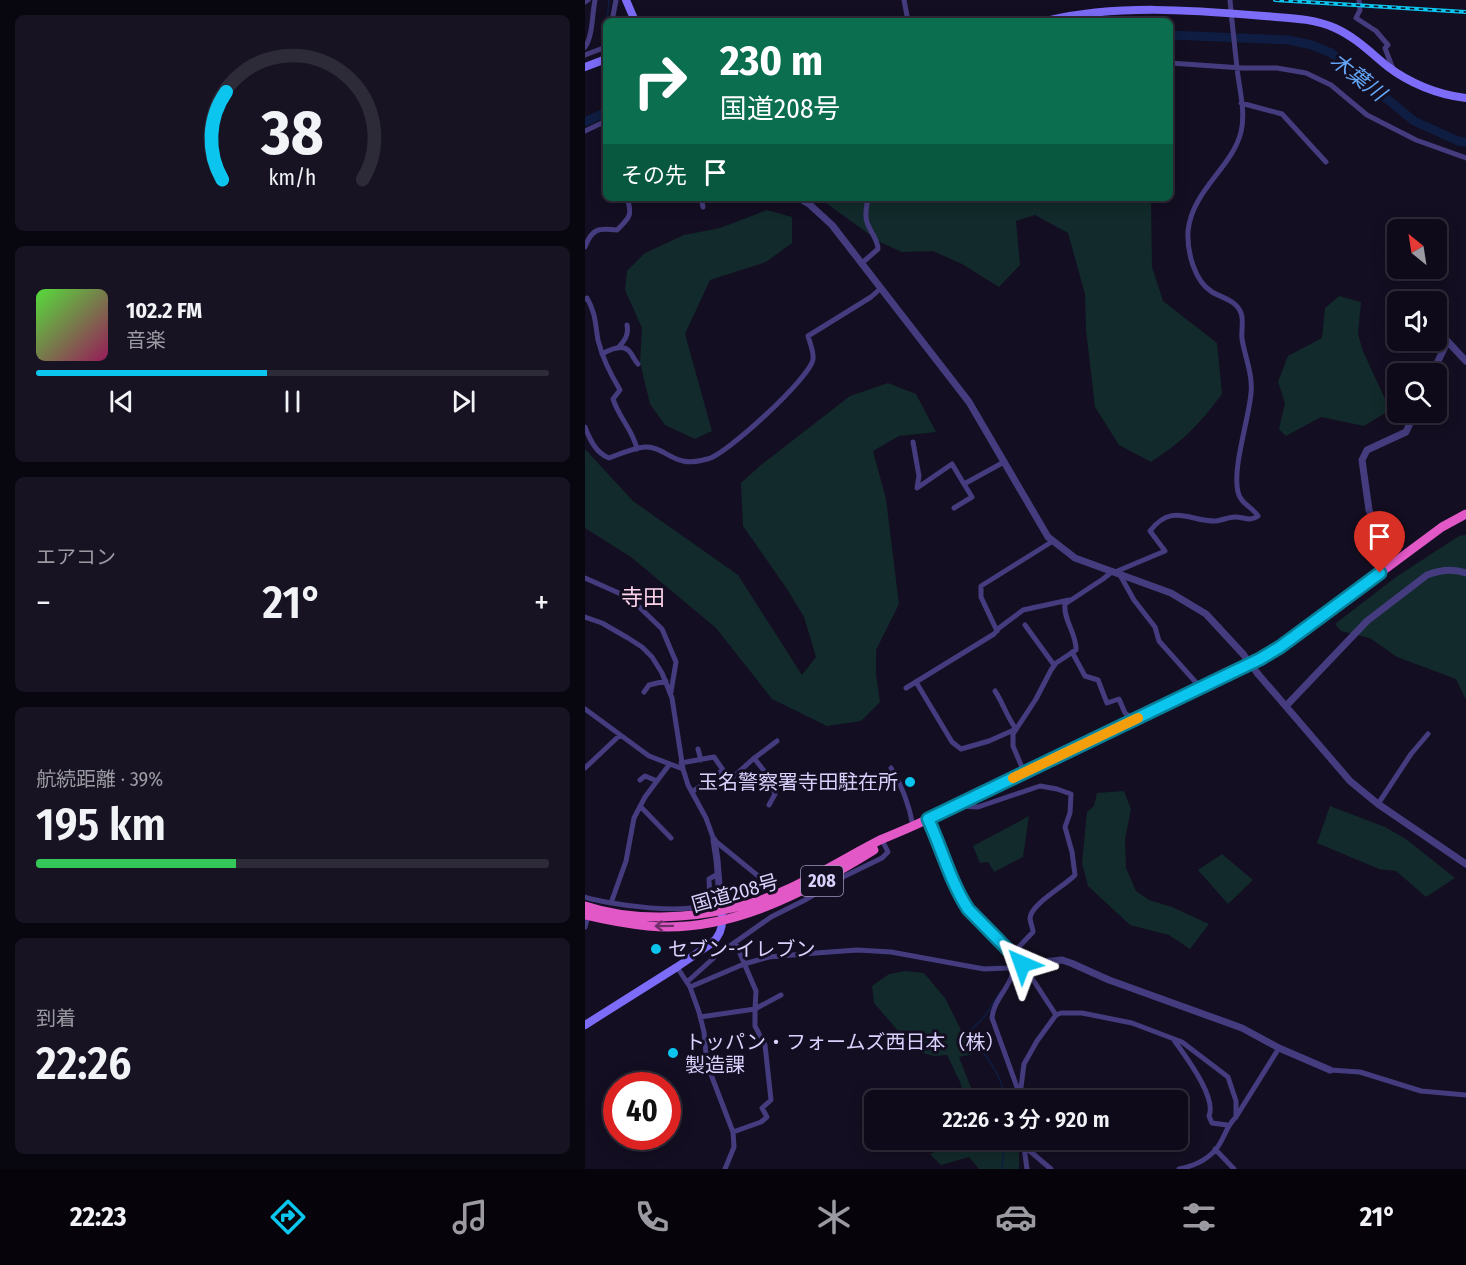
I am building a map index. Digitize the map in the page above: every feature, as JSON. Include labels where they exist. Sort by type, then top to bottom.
[{"type":"highway","name":"国道208号","points":[[587,915],[650,926],[693,925],[779,893],[882,840],[1260,659],[1280,647],[1442,527],[1466,514]]},
{"type":"highway","name":"国道208号","points":[[722,915],[765,907],[803,896],[913,826]]},
{"type":"main road","points":[[626,0],[634,18]]},
{"type":"main road","points":[[1062,18],[1114,11],[1321,22],[1350,35],[1393,70],[1419,85],[1439,93],[1466,98]]},
{"type":"main road","points":[[585,67],[603,60]]},
{"type":"main road","points":[[585,1025],[678,967],[717,939],[721,929],[722,915]]},
{"type":"street","points":[[587,43],[595,0]]},
{"type":"street","points":[[613,18],[616,0]]},
{"type":"street","points":[[904,0],[907,18]]},
{"type":"street","points":[[1025,772],[1012,743],[1016,729],[1036,699],[1054,665],[1075,650],[1075,641],[1064,607],[1071,599],[1116,572],[1165,551],[1150,531],[1170,516],[1180,514],[1217,520],[1234,517],[1252,520],[1258,516],[1241,500],[1238,492],[1238,468],[1251,392],[1242,334],[1242,314],[1227,298],[1207,288],[1196,272],[1188,244],[1188,230],[1194,208],[1230,154],[1239,137],[1243,119],[1230,0]]},
{"type":"street","points":[[1359,0],[1360,10],[1356,18],[1376,31],[1388,45],[1385,48],[1393,70]]},
{"type":"street","points":[[585,55],[603,48]]},
{"type":"street","points":[[1173,63],[1277,68],[1307,73],[1331,85],[1367,116],[1416,140],[1466,158]]},
{"type":"street","points":[[1241,103],[1282,114],[1326,162]]},
{"type":"street","points":[[585,130],[603,122]]},
{"type":"street","points":[[585,247],[589,235],[599,229],[617,230],[628,219],[630,209],[628,201]]},
{"type":"street","points":[[702,201],[703,207]]},
{"type":"street","points":[[804,201],[832,225],[969,402],[1048,537],[1075,558],[1171,593],[1206,614],[1243,654],[1338,769],[1378,804],[1466,864]]},
{"type":"street","points":[[862,263],[878,249],[878,243],[866,221],[867,201]]},
{"type":"street","points":[[585,427],[589,439],[600,454],[609,458],[646,447],[663,451],[684,462],[710,459],[734,442],[806,374],[813,360],[809,336],[871,297],[881,288]]},
{"type":"street","points":[[585,299],[587,298],[594,311],[602,354],[619,390],[613,399],[617,411],[634,437],[637,449]]},
{"type":"street","points":[[602,354],[618,348],[627,337],[627,325]]},
{"type":"street","points":[[1447,342],[1466,361]]},
{"type":"street","points":[[618,348],[628,350],[638,364]]},
{"type":"street","points":[[1397,561],[1377,529],[1369,510],[1362,460],[1367,450],[1406,432],[1410,423]]},
{"type":"street","points":[[913,442],[919,476],[917,488],[952,464],[972,497],[954,508]]},
{"type":"street","points":[[964,484],[1004,462]]},
{"type":"street","points":[[997,631],[981,597],[981,586],[1053,541]]},
{"type":"street","points":[[1286,706],[1367,621],[1427,575],[1439,570],[1459,570],[1466,573]]},
{"type":"street","points":[[1116,572],[1155,627],[1159,641],[1200,687]]},
{"type":"street","points":[[585,578],[630,598],[662,629],[676,662],[671,695]]},
{"type":"street","points":[[906,688],[994,634],[1023,610],[1071,599]]},
{"type":"street","points":[[585,617],[602,623],[642,647],[652,657],[666,681],[677,723],[682,766],[691,792],[706,818],[714,840],[722,915]]},
{"type":"street","points":[[1025,625],[1054,665]]},
{"type":"street","points":[[1073,652],[1085,676],[1098,681],[1107,703],[1119,699],[1125,713],[1134,719]]},
{"type":"street","points":[[644,692],[649,685],[666,681]]},
{"type":"street","points":[[916,682],[952,742],[961,748],[989,741],[1016,729]]},
{"type":"street","points":[[995,690],[1003,702],[1007,717],[1016,729]]},
{"type":"street","points":[[585,709],[649,756],[669,765],[682,766],[714,757],[730,780],[777,741]]},
{"type":"street","points":[[1378,804],[1411,754],[1428,734]]},
{"type":"street","points":[[585,768],[620,735]]},
{"type":"street","points":[[697,749],[701,760]]},
{"type":"street","points":[[754,758],[765,772],[775,794],[769,805]]},
{"type":"street","points":[[611,903],[626,861],[634,818],[669,765]]},
{"type":"street","points":[[891,768],[908,801],[913,826]]},
{"type":"street","points":[[691,792],[723,770]]},
{"type":"street","points":[[641,780],[645,776],[657,781]]},
{"type":"street","points":[[956,806],[978,807],[1040,786],[1071,794],[1070,813],[1065,827],[1075,875],[1051,893],[1033,912],[1030,919],[1033,932],[1013,953]]},
{"type":"street","points":[[640,806],[672,838]]},
{"type":"street","points":[[928,819],[944,862],[962,900],[968,909],[1013,953],[1056,1015]]},
{"type":"street","points":[[714,840],[779,893]]},
{"type":"street","points":[[585,897],[587,915],[611,903],[667,909],[705,905],[710,900],[709,879],[718,874]]},
{"type":"street","points":[[689,985],[702,968],[735,942],[803,896]]},
{"type":"street","points":[[733,1132],[767,1118],[762,1108],[771,1100],[765,1044],[755,1026],[756,991],[735,942]]},
{"type":"street","points":[[689,985],[769,957],[857,950],[891,952],[984,969],[1008,968],[1020,962],[1062,960],[1109,980],[1242,1028],[1279,1048],[1331,1068],[1361,1072],[1421,1091],[1466,1095]]},
{"type":"street","points":[[1018,1090],[992,1018],[994,1008],[1010,981],[1013,969],[1020,962]]},
{"type":"street","points":[[678,967],[689,985],[700,1017],[707,1064],[733,1132],[734,1147],[725,1169]]},
{"type":"street","points":[[700,1017],[755,1009],[781,995]]},
{"type":"street","points":[[1022,1090],[1024,1064],[1056,1015],[1082,1013],[1132,1023],[1182,1042],[1228,1077],[1236,1101],[1236,1117]]},
{"type":"street","points":[[1173,1039],[1204,1087],[1212,1123],[1227,1125]]},
{"type":"street","points":[[1179,1169],[1193,1166],[1207,1158],[1219,1145],[1227,1125],[1236,1117],[1279,1048]]},
{"type":"street","points":[[1215,1149],[1234,1169]]},
{"type":"street","points":[[1025,1150],[1027,1169]]},
{"type":"street","points":[[1029,1150],[1051,1169]]},
{"type":"green space","points":[[823,201],[1151,201],[1152,267],[1163,301],[1217,343],[1222,394],[1190,432],[1151,462],[1119,445],[1095,407],[1086,330],[1085,294],[1068,233],[1035,215],[1016,221],[1020,265],[999,287],[962,264],[933,251],[902,252],[880,242]]},
{"type":"green space","points":[[767,210],[792,217],[792,243],[766,262],[710,280],[685,334],[712,431],[695,439],[665,425],[650,404],[640,362],[642,328],[625,290],[627,271],[645,253],[684,235],[720,228]]},
{"type":"green space","points":[[1339,296],[1361,302],[1358,334],[1363,351],[1387,403],[1387,412],[1364,426],[1321,417],[1286,436],[1279,429],[1285,403],[1278,382],[1288,356],[1322,338],[1325,308]]},
{"type":"green space","points":[[888,383],[916,394],[936,432],[899,436],[873,451],[886,499],[899,604],[876,650],[876,674],[880,702],[861,721],[827,726],[772,699],[716,628],[631,557],[585,528],[585,449],[633,501],[738,575],[802,675],[816,657],[804,617],[743,526],[741,483],[850,396]]},
{"type":"green space","points":[[1466,535],[1466,700],[1456,679],[1397,657],[1370,638],[1341,631],[1335,624],[1396,577],[1459,536]]},
{"type":"green space","points":[[1124,791],[1131,809],[1125,839],[1126,868],[1136,891],[1149,900],[1172,907],[1209,924],[1190,949],[1169,935],[1130,925],[1088,886],[1082,863],[1087,812],[1094,806],[1097,793]]},
{"type":"green space","points":[[1330,806],[1385,827],[1406,839],[1455,878],[1426,897],[1396,871],[1379,869],[1317,843]]},
{"type":"green space","points":[[1029,816],[1023,857],[994,872],[988,862],[980,863],[973,846]]},
{"type":"green space","points":[[1222,854],[1253,880],[1228,904],[1198,870]]},
{"type":"green space","points":[[905,971],[924,973],[945,998],[973,1054],[959,1057],[972,1090],[962,1090],[947,1055],[934,1056],[919,1052],[874,1003],[872,986],[889,974]]},
{"type":"green space","points":[[939,1150],[1019,1150],[1019,1169],[979,1169],[969,1157],[941,1165],[930,1154]]},
{"type":"waterway","points":[[607,18],[609,0]]},
{"type":"waterway","name":"木葉川","points":[[1173,35],[1288,40],[1312,45],[1331,53],[1414,121],[1458,141],[1466,142]]},
{"type":"waterway","name":"木葉川","points":[[585,122],[603,113]]},
{"type":"waterway","points":[[1000,992],[985,1016],[967,1036],[972,1046],[982,1051],[994,1068],[1003,1090]]},
{"type":"waterway","points":[[1002,1169],[1004,1150]]},
{"type":"railway","points":[[1275,0],[1466,12]]},
{"type":"slow traffic","points":[[1013,778],[1138,718]]},
{"type":"place","name":"玉名警察署寺田駐在所","points":[[910,782]]},
{"type":"place","name":"セブン-イレブン","points":[[656,949]]},
{"type":"place","name":"トッパン・フォームズ西日本（株） 製造課","points":[[673,1053]]},
{"type":"district","name":"寺田","points":[[643,597]]},
{"type":"route","points":[[1022,964],[962,900],[944,862],[928,819],[1260,659],[1280,647],[1380,573]]}]
